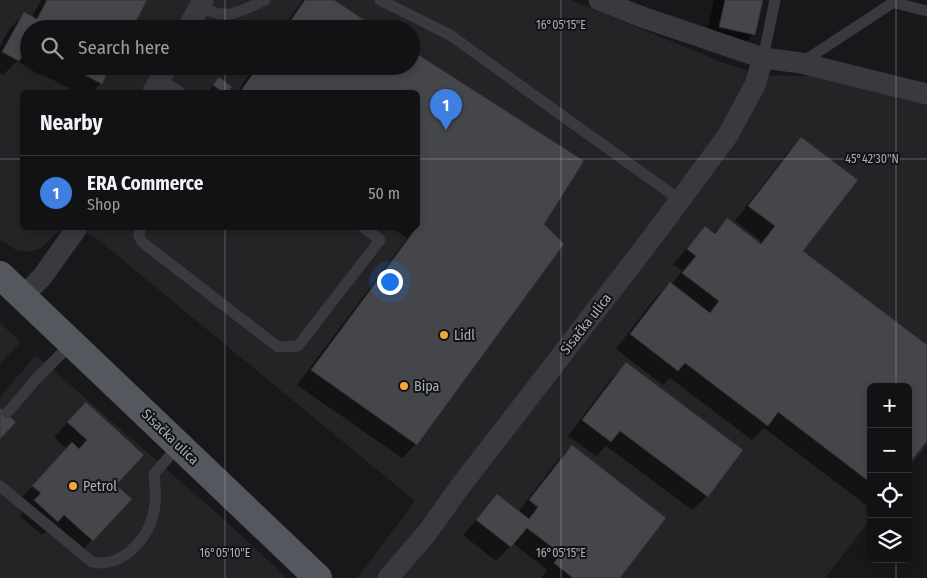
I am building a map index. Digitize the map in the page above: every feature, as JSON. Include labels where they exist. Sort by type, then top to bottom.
[{"type":"main road","name":"Sisačka ulica","points":[[8,287],[72,343],[318,578]]},
{"type":"street","points":[[599,0],[642,17],[763,58],[802,63],[927,94]]},
{"type":"street","points":[[192,20],[201,3]]},
{"type":"street","name":"Sisačka ulica","points":[[388,578],[427,533],[459,488],[728,135],[744,109],[755,85],[763,58]]},
{"type":"street","name":"Sisačka ulica","points":[[8,287],[42,277],[76,230]]},
{"type":"lane","points":[[201,3],[216,16],[236,14],[265,0]]},
{"type":"lane","points":[[380,0],[450,35],[680,200]]},
{"type":"lane","points":[[763,58],[775,0]]},
{"type":"lane","points":[[802,63],[896,1],[927,12]]},
{"type":"lane","points":[[160,79],[177,90]]},
{"type":"lane","points":[[140,230],[139,236],[142,242],[278,347],[291,347],[298,346],[380,240],[367,230]]},
{"type":"lane","points":[[6,414],[38,377],[72,343]]},
{"type":"lane","points":[[0,486],[92,562],[108,563],[126,554],[141,539],[151,522],[155,506],[154,474],[178,445]]},
{"type":"shaded area","points":[[0,0],[571,0],[724,63],[763,75],[813,76],[927,104],[927,445],[912,465],[912,383],[867,383],[867,524],[825,578],[357,578],[415,501],[96,238],[79,230],[420,230],[420,90],[20,90],[20,230],[60,230],[41,248],[28,252],[16,250],[0,240]]},
{"type":"shaded area","points":[[0,323],[21,342],[0,363]]},
{"type":"shaded area","points":[[36,355],[229,524],[287,578],[0,578],[0,397]]},
{"type":"building","points":[[47,0],[147,0],[137,20],[20,20],[20,59],[19,61],[2,52],[24,12],[37,19]]},
{"type":"building","points":[[305,0],[334,0],[364,20],[291,20]]},
{"type":"building","points":[[725,0],[763,0],[755,35],[719,27]]},
{"type":"building","points":[[420,56],[584,161],[544,224],[564,244],[417,445],[311,370],[415,230],[420,230],[420,90],[242,90],[252,75],[420,75]]},
{"type":"building","points":[[85,75],[106,75],[102,84]]},
{"type":"building","points":[[219,77],[232,87],[229,90],[219,90],[213,85]]},
{"type":"building","points":[[801,137],[858,180],[803,251],[927,345],[927,441],[912,460],[912,383],[867,383],[867,480],[778,412],[768,426],[685,363],[678,371],[630,334],[670,282],[710,313],[719,301],[682,273],[696,256],[687,249],[705,226],[715,234],[727,218],[761,244],[775,226],[748,206]]},
{"type":"building","points":[[626,362],[743,450],[708,497],[620,431],[611,442],[582,420]]},
{"type":"building","points":[[86,402],[144,455],[116,485],[132,499],[93,541],[64,515],[58,522],[34,500],[41,493],[32,486],[72,442],[79,449],[87,440],[67,422]]},
{"type":"building","points":[[0,408],[16,422],[0,439]]},
{"type":"building","points":[[572,445],[666,518],[620,578],[573,578],[554,563],[561,554],[527,528],[511,547],[476,520],[497,494],[529,519],[538,507],[529,500]]},
{"type":"place","name":"ERA Commerce","points":[[446,130]]},
{"type":"place","name":"Lidl","points":[[444,335]]},
{"type":"place","name":"Bipa","points":[[404,386]]},
{"type":"place","name":"Petrol","points":[[73,486]]}]
